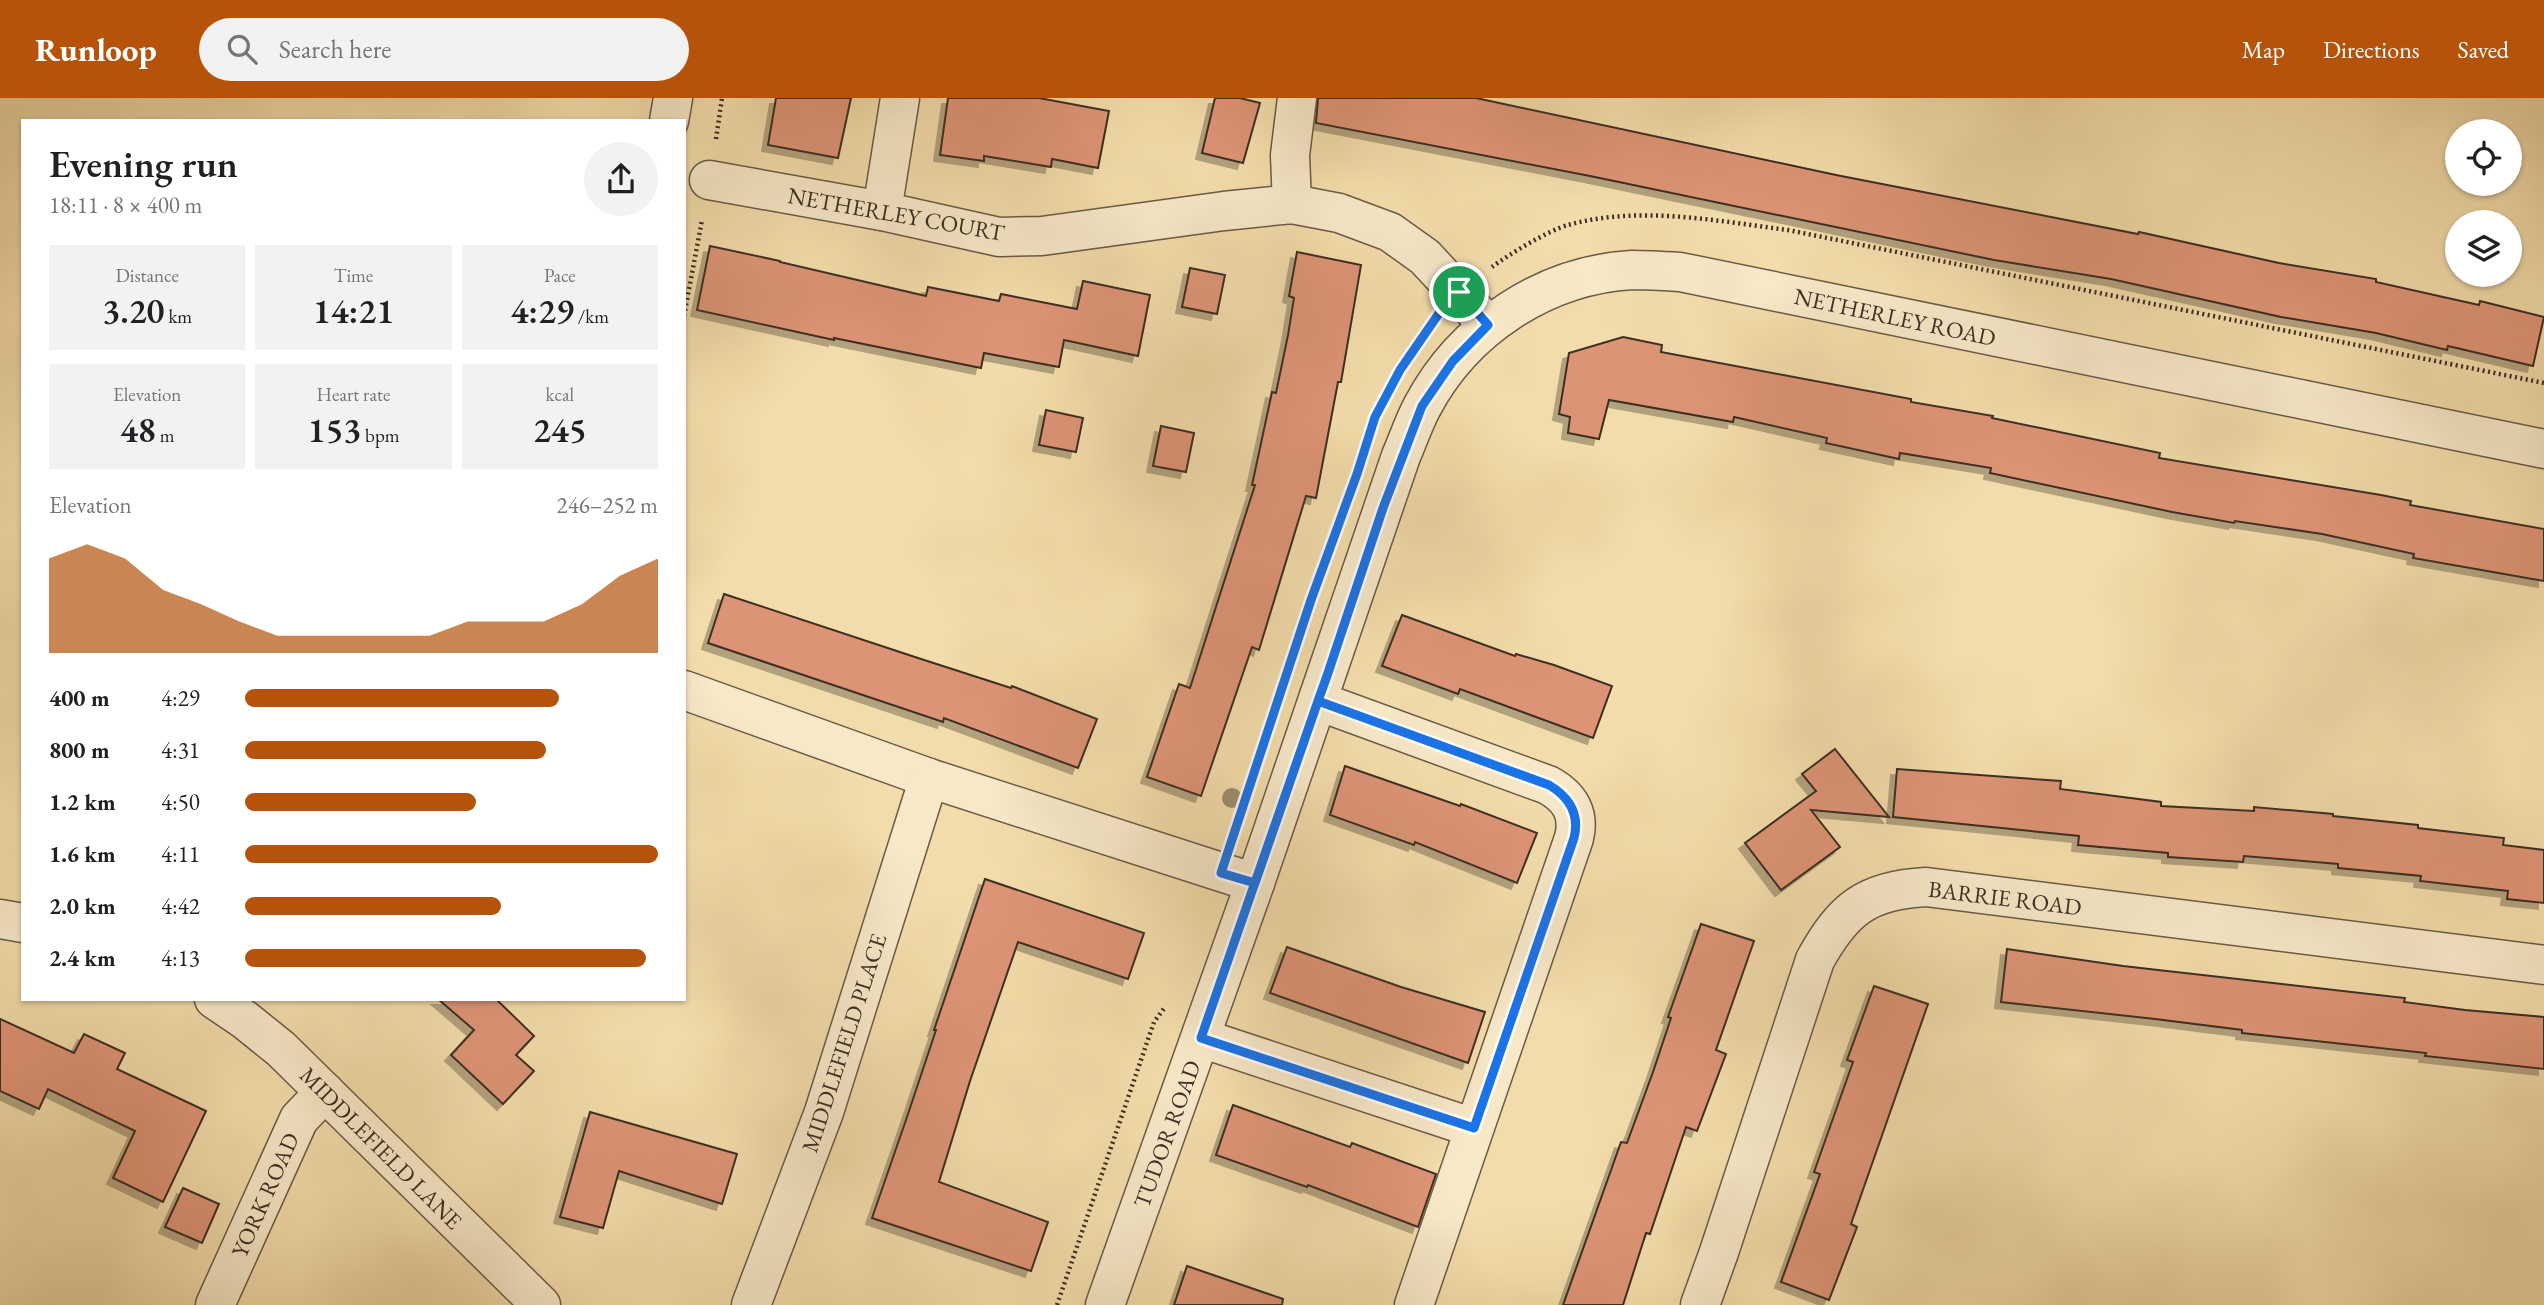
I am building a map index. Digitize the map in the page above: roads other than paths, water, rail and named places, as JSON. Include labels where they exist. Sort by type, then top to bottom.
[{"type":"street","points":[[669,119],[673,98]]},
{"type":"street","points":[[882,211],[900,98]]},
{"type":"street","points":[[1297,98],[1290,155],[1292,204],[1339,213],[1391,232],[1425,257],[1488,325]]},
{"type":"street","name":"NETHERLEY COURT","points":[[709,180],[1010,236],[1042,236],[1292,204]]},
{"type":"street","name":"NETHERLEY ROAD","points":[[1318,701],[1383,508],[1422,406],[1453,361],[1488,325],[1534,296],[1584,278],[1631,270],[1680,272],[2544,449]]},
{"type":"street","points":[[686,691],[929,778],[1255,883]]},
{"type":"street","points":[[1318,701],[1549,785],[1566,798],[1574,811],[1577,828],[1414,1305]]},
{"type":"street","name":"TUDOR ROAD","points":[[1105,1305],[1318,701]]},
{"type":"street","name":"MIDDLEFIELD PLACE","points":[[751,1305],[824,1112],[929,778]]},
{"type":"street","name":"BARRIE ROAD","points":[[1700,1305],[1815,960],[1828,936],[1862,901],[1901,888],[1926,887],[2544,965]]},
{"type":"street","points":[[0,919],[21,923]]},
{"type":"street","name":"MIDDLEFIELD LANE","points":[[217,1001],[281,1049],[541,1305]]},
{"type":"street","points":[[1201,1038],[1474,1128]]},
{"type":"street","name":"YORK ROAD","points":[[215,1305],[299,1119],[325,1092]]}]
